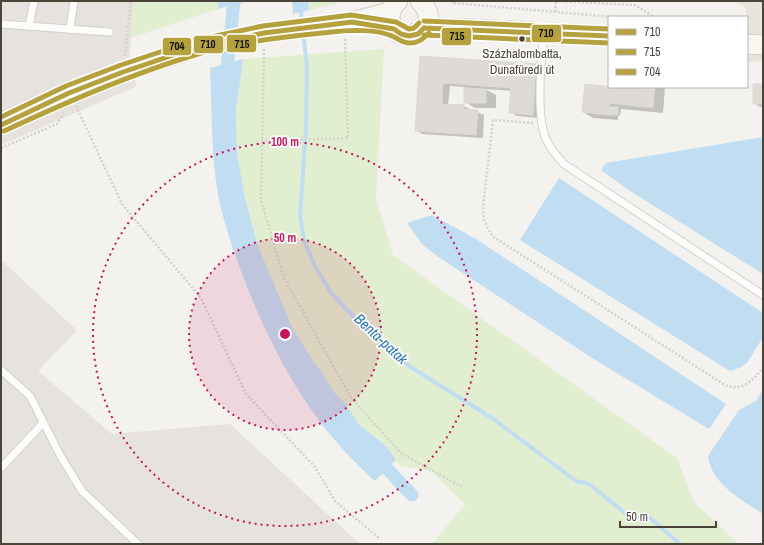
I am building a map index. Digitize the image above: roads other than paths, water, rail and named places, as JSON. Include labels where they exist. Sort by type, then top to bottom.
[{"type":"street","points":[[1,125],[72,98],[153,60],[197,47],[264,32],[348,23],[394,14],[401,34],[409,36],[418,34],[424,14],[473,29],[608,36]]},
{"type":"street","points":[[748,44],[763,45]]},
{"type":"lane","points":[[29,26],[34,1]]},
{"type":"lane","points":[[70,29],[74,1]]},
{"type":"lane","points":[[1,24],[110,32]]},
{"type":"lane","points":[[544,33],[540,102],[543,124],[546,140],[564,164],[763,295]]},
{"type":"lane","points":[[1,370],[30,396],[43,423],[82,491],[138,544]]},
{"type":"lane","points":[[1,468],[43,423]]},
{"type":"water","points":[[218,1],[248,1],[218,9]]},
{"type":"water","points":[[292,1],[308,1],[309,10],[293,14]]},
{"type":"water","points":[[243,59],[236,110],[237,153],[245,198],[257,243],[292,327],[315,364],[334,392],[346,404],[358,424],[386,446],[396,460],[375,481],[352,459],[331,435],[312,411],[295,385],[265,330],[241,271],[228,233],[220,205],[216,179],[213,148],[210,68]]},
{"type":"water","points":[[763,137],[763,274],[630,191],[601,170],[606,163]]},
{"type":"water","points":[[559,178],[763,313],[763,337],[747,363],[730,371],[520,240]]},
{"type":"water","points":[[432,215],[476,239],[726,404],[709,429],[592,358],[437,256],[422,244],[407,223]]},
{"type":"water","points":[[763,390],[763,514],[737,497],[721,483],[710,466],[708,456],[739,410],[756,401]]},
{"type":"waterway","points":[[226,80],[234,1]]},
{"type":"waterway","name":"Benta-patak","points":[[300,1],[302,23]]},
{"type":"waterway","name":"Benta-patak","points":[[303,32],[307,66],[306,128],[300,217],[305,243],[315,266],[331,293],[360,323],[409,366],[492,418],[576,481],[589,484],[629,516],[650,518],[680,544]]},
{"type":"waterway","points":[[375,456],[412,495]]},
{"type":"place","name":"Százhalombatta, Dunafüredi út","points":[[522,39]]}]
